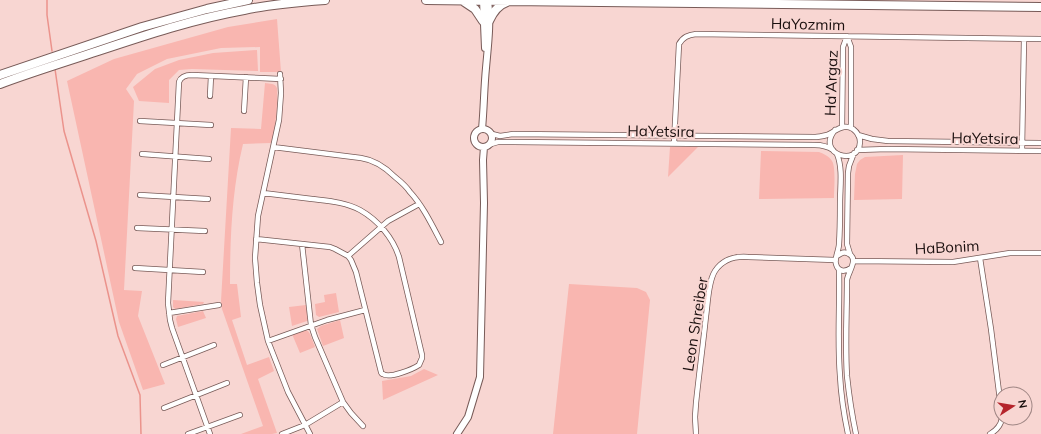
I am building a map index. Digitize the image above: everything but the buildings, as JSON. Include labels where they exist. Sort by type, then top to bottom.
[{"type":"highway","points":[[0,74],[158,23],[207,9],[248,0]]},
{"type":"highway","points":[[0,84],[145,36],[202,19],[264,6],[325,0]]},
{"type":"highway","points":[[426,0],[1041,7]]},
{"type":"highway","points":[[461,0],[474,8],[486,21],[498,7],[503,3],[510,1]]},
{"type":"street","points":[[482,129],[485,101],[486,0]]},
{"type":"street","name":"HaYozmim","points":[[674,143],[679,44],[681,40],[688,35],[1041,39]]},
{"type":"street","name":"Ha'Argaz","points":[[842,127],[843,46],[847,36]]},
{"type":"street","name":"Ha'Argaz","points":[[847,36],[851,47],[850,128]]},
{"type":"street","points":[[1022,150],[1024,39]]},
{"type":"street","points":[[210,434],[172,328],[169,313],[169,270],[180,79],[181,77],[187,75],[246,77],[281,76],[279,120],[258,216],[256,258],[258,294],[268,341],[288,392],[310,434]]},
{"type":"street","points":[[210,96],[211,76]]},
{"type":"street","points":[[244,111],[246,77]]},
{"type":"street","points":[[140,121],[211,125]]},
{"type":"street","points":[[848,434],[842,400],[838,340],[839,269],[837,267],[836,258],[839,243],[840,173],[839,160],[830,142],[830,138],[835,130],[842,127],[854,130],[858,135],[860,143],[849,166],[848,173],[847,244],[854,261],[847,280],[847,354],[849,392],[856,434]]},
{"type":"street","points":[[482,129],[488,130],[492,134],[492,141],[484,146],[475,142],[474,136],[477,131],[482,129]]},
{"type":"street","name":"HaYetsira","points":[[492,134],[500,136],[513,134],[815,137],[829,134],[835,130]]},
{"type":"street","name":"HaYetsira","points":[[858,135],[888,141],[1041,143]]},
{"type":"street","name":"HaYetsira","points":[[484,146],[498,142],[823,145],[835,152]]},
{"type":"street","points":[[457,434],[468,417],[480,377],[484,146]]},
{"type":"street","points":[[273,147],[373,161],[385,168],[411,192],[420,204],[441,242]]},
{"type":"street","name":"HaYetsira","points":[[855,152],[888,149],[1041,150]]},
{"type":"street","points":[[835,152],[845,156],[855,152]]},
{"type":"street","points":[[142,154],[209,159]]},
{"type":"street","points":[[256,239],[330,247],[348,256],[356,272],[380,368],[383,374],[397,374],[420,365],[422,355],[399,257],[394,244],[381,227],[367,214],[344,204],[263,193]]},
{"type":"street","points":[[140,195],[208,199]]},
{"type":"street","points":[[348,256],[388,221],[420,204]]},
{"type":"street","points":[[137,228],[205,231]]},
{"type":"street","points":[[302,244],[312,325],[315,337],[344,402],[350,413],[363,426]]},
{"type":"street","points":[[836,258],[844,252],[850,254]]},
{"type":"street","name":"HaBonim","points":[[854,261],[953,262],[1010,253],[1041,253]]},
{"type":"street","name":"Leon Shreiber","points":[[696,434],[696,402],[708,300],[712,278],[716,270],[729,259],[735,257],[836,258]]},
{"type":"street","points":[[980,258],[998,386]]},
{"type":"street","points":[[839,269],[844,271],[852,267]]},
{"type":"street","points":[[135,268],[203,272]]},
{"type":"street","points":[[169,313],[219,305]]},
{"type":"street","points":[[268,341],[327,320],[365,310]]},
{"type":"street","points":[[162,365],[214,345]]},
{"type":"street","points":[[164,408],[227,383]]},
{"type":"street","points":[[282,434],[305,425],[344,402]]},
{"type":"street","points":[[188,434],[240,415]]},
{"type":"street","points":[[990,434],[999,426]]},
{"type":"shaded area","points":[[277,19],[281,72],[260,72],[260,47],[221,48],[167,59],[137,74],[126,89],[134,101],[124,290],[142,291],[138,316],[165,384],[143,390],[119,322],[67,81],[114,59],[228,27]]},
{"type":"shaded area","points":[[257,50],[258,71],[179,70],[169,80],[169,103],[139,101],[133,87],[155,69],[179,60],[213,53]]},
{"type":"shaded area","points":[[265,83],[274,84],[277,88],[277,109],[274,130],[271,143],[243,144],[236,179],[232,214],[230,284],[237,284],[241,317],[232,320],[247,365],[269,357],[274,371],[258,379],[277,433],[241,434],[263,426],[222,309],[221,301],[231,128],[261,129]]},
{"type":"shaded area","points":[[670,147],[698,147],[668,177]]},
{"type":"shaded area","points":[[761,151],[819,152],[826,155],[832,161],[834,168],[834,198],[759,199]]},
{"type":"shaded area","points":[[903,155],[902,199],[854,200],[855,174],[857,164],[860,160],[865,157]]},
{"type":"shaded area","points":[[569,284],[637,288],[646,292],[650,300],[637,434],[553,434]]},
{"type":"shaded area","points":[[336,293],[339,312],[319,317],[316,315],[315,304],[325,302],[324,295]]},
{"type":"shaded area","points":[[173,300],[204,302],[203,304],[175,309],[173,307]]},
{"type":"shaded area","points":[[306,305],[307,321],[292,326],[289,307]]},
{"type":"shaded area","points":[[203,311],[206,318],[178,327],[176,319],[177,316]]},
{"type":"shaded area","points":[[340,320],[344,338],[323,346],[317,329],[321,326]]},
{"type":"shaded area","points":[[303,330],[308,331],[315,347],[300,353],[292,334]]},
{"type":"shaded area","points":[[424,369],[438,375],[383,400],[382,381],[411,376]]},
{"type":"waterway","points":[[47,0],[47,15],[52,51]]},
{"type":"waterway","points":[[55,69],[64,131],[96,241],[118,336],[140,395],[141,434]]}]
